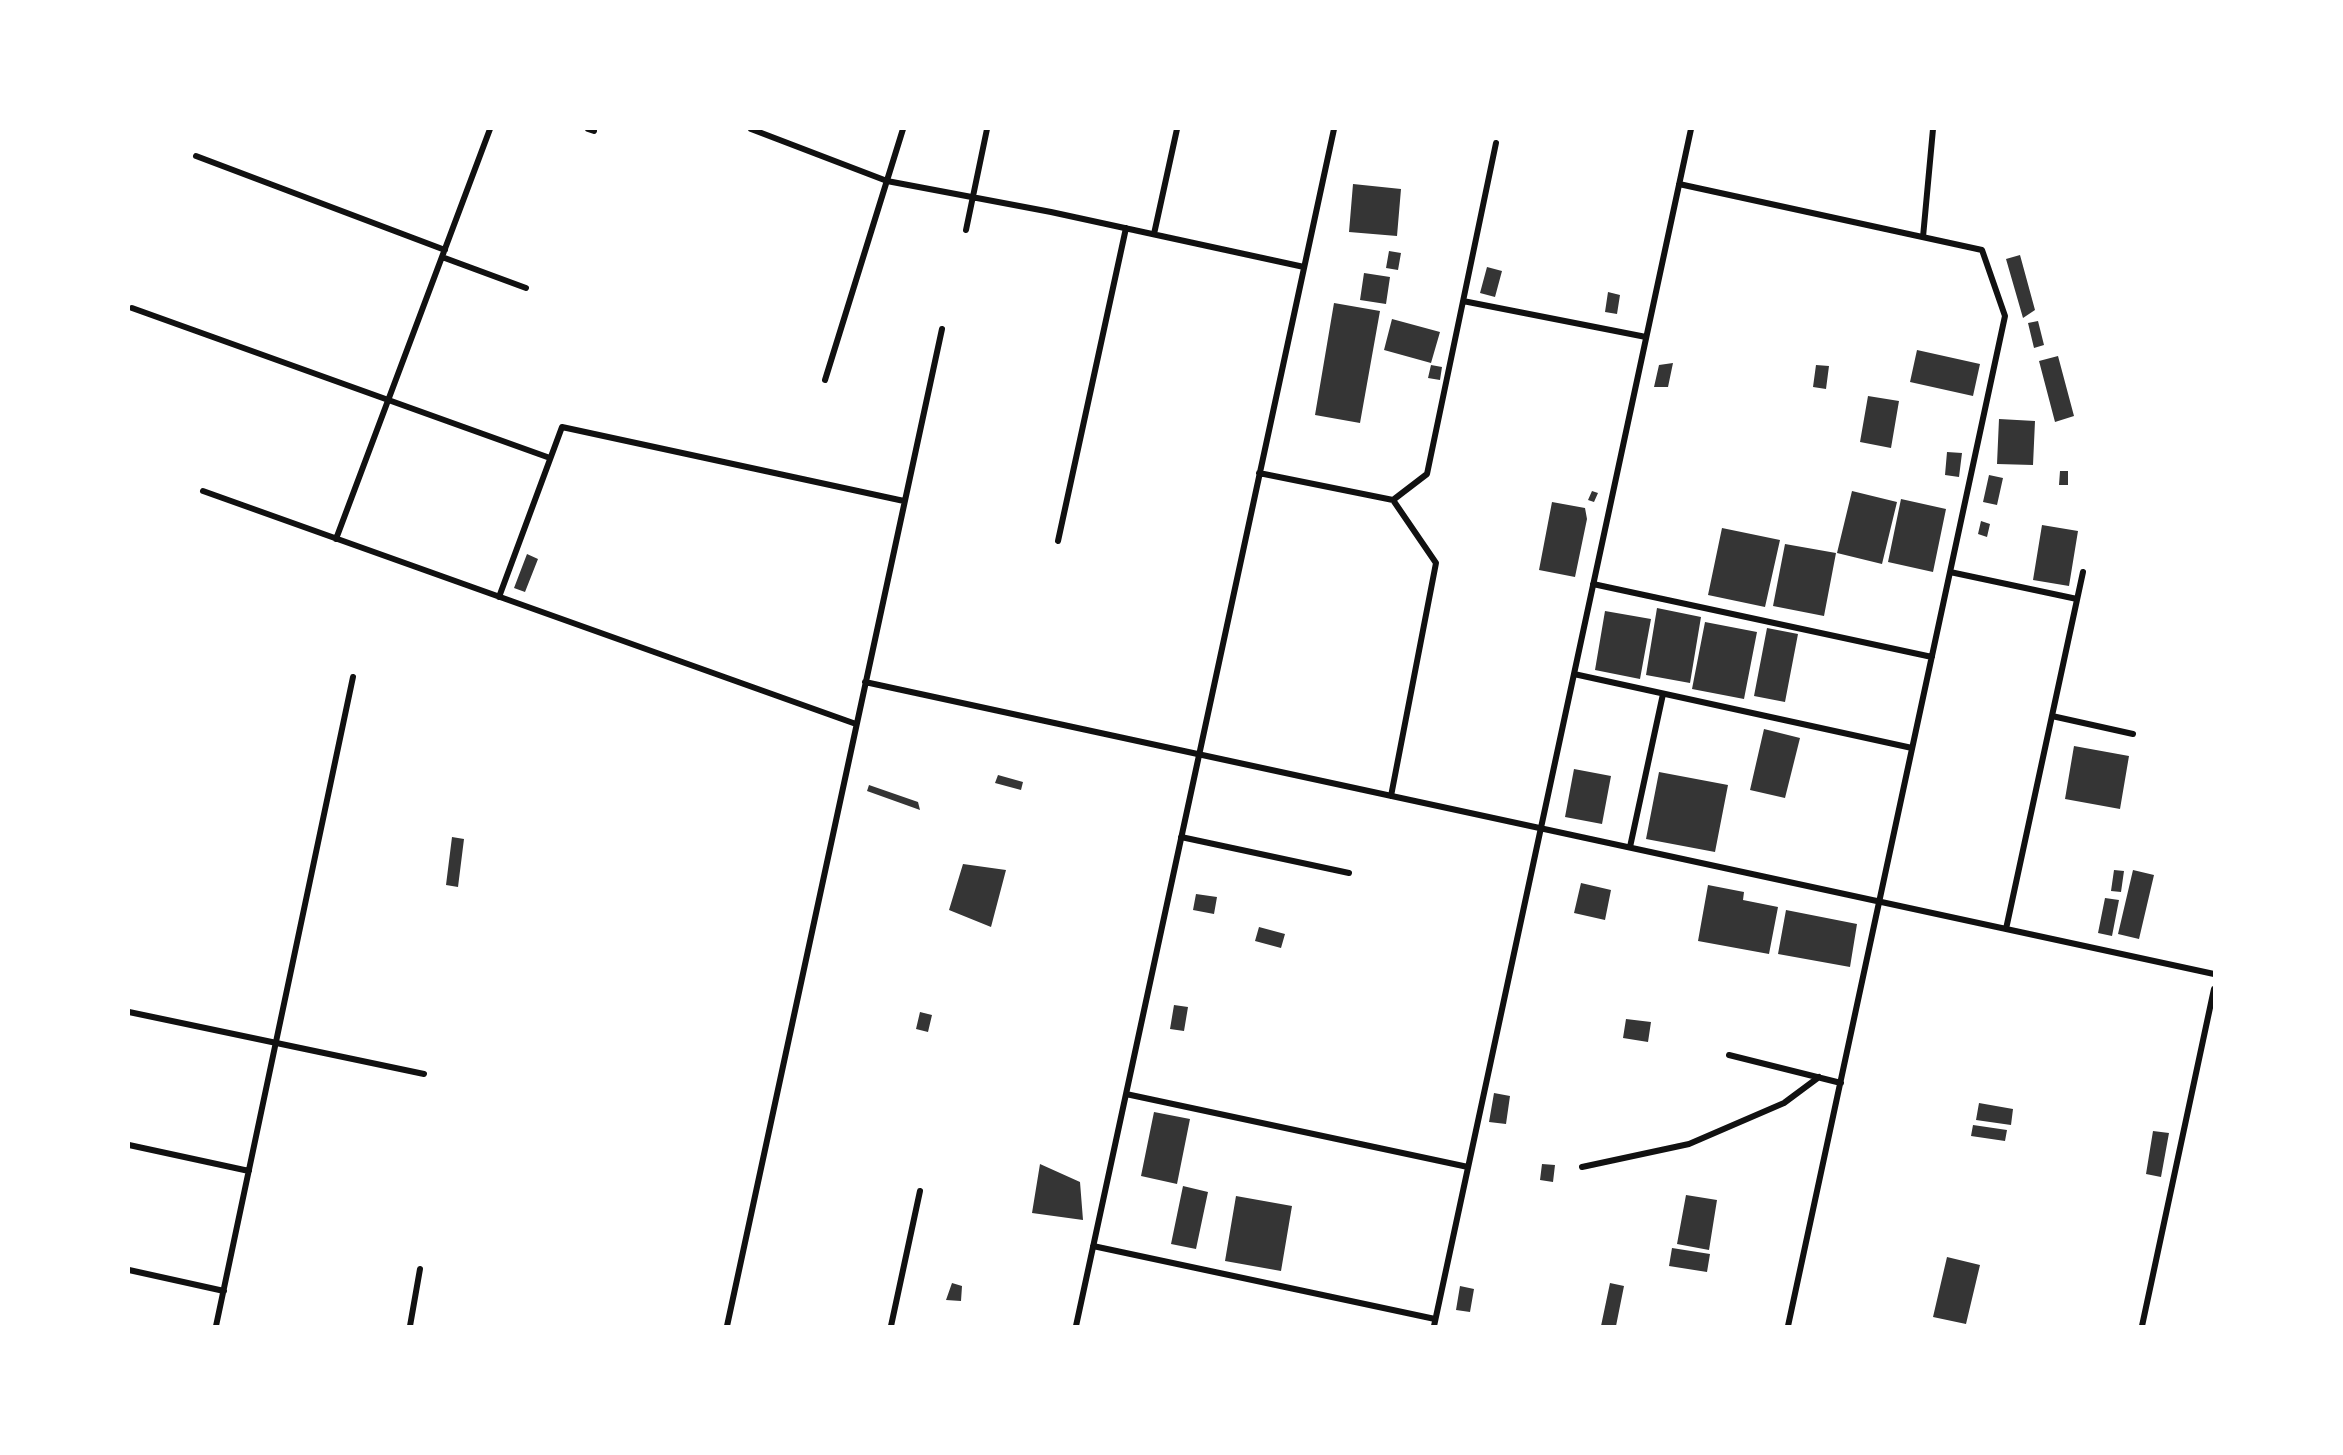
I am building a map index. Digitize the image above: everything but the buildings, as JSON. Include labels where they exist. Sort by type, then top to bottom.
[{"type":"street","points":[[336,539],[490,129]]},
{"type":"street","points":[[751,129],[887,181],[1126,228],[1304,267]]},
{"type":"street","points":[[825,380],[903,129]]},
{"type":"street","points":[[966,230],[987,129]]},
{"type":"street","points":[[1154,234],[1177,129]]},
{"type":"street","points":[[1076,1326],[1334,129]]},
{"type":"street","points":[[1093,1245],[1434,1323],[1691,129]]},
{"type":"street","points":[[1923,237],[1933,129]]},
{"type":"street","points":[[1393,500],[1427,474],[1496,143]]},
{"type":"street","points":[[196,156],[526,288]]},
{"type":"street","points":[[1680,184],[1982,249],[2005,316],[1788,1326]]},
{"type":"street","points":[[1058,541],[1126,228]]},
{"type":"street","points":[[1463,301],[1646,337]]},
{"type":"street","points":[[132,308],[550,458]]},
{"type":"street","points":[[727,1326],[942,328]]},
{"type":"street","points":[[499,597],[562,426],[904,501]]},
{"type":"street","points":[[1259,473],[1393,500],[1436,563],[1391,796]]},
{"type":"street","points":[[203,491],[856,724]]},
{"type":"street","points":[[1950,572],[2077,600]]},
{"type":"street","points":[[2006,929],[2083,572]]},
{"type":"street","points":[[1593,584],[1932,657]]},
{"type":"street","points":[[1574,674],[1912,748]]},
{"type":"street","points":[[216,1326],[353,677]]},
{"type":"street","points":[[865,682],[2214,974]]},
{"type":"street","points":[[1630,847],[1663,694]]},
{"type":"street","points":[[2052,716],[2133,734]]},
{"type":"street","points":[[1181,837],[1349,873]]},
{"type":"street","points":[[2142,1326],[2214,989]]},
{"type":"street","points":[[129,1012],[424,1074]]},
{"type":"street","points":[[1729,1055],[1841,1083]]},
{"type":"street","points":[[1582,1167],[1689,1144],[1784,1102],[1819,1077]]},
{"type":"street","points":[[1126,1094],[1468,1167]]},
{"type":"street","points":[[129,1145],[249,1171]]},
{"type":"street","points":[[891,1326],[920,1191]]},
{"type":"street","points":[[410,1326],[420,1269]]},
{"type":"street","points":[[129,1270],[224,1291]]}]
